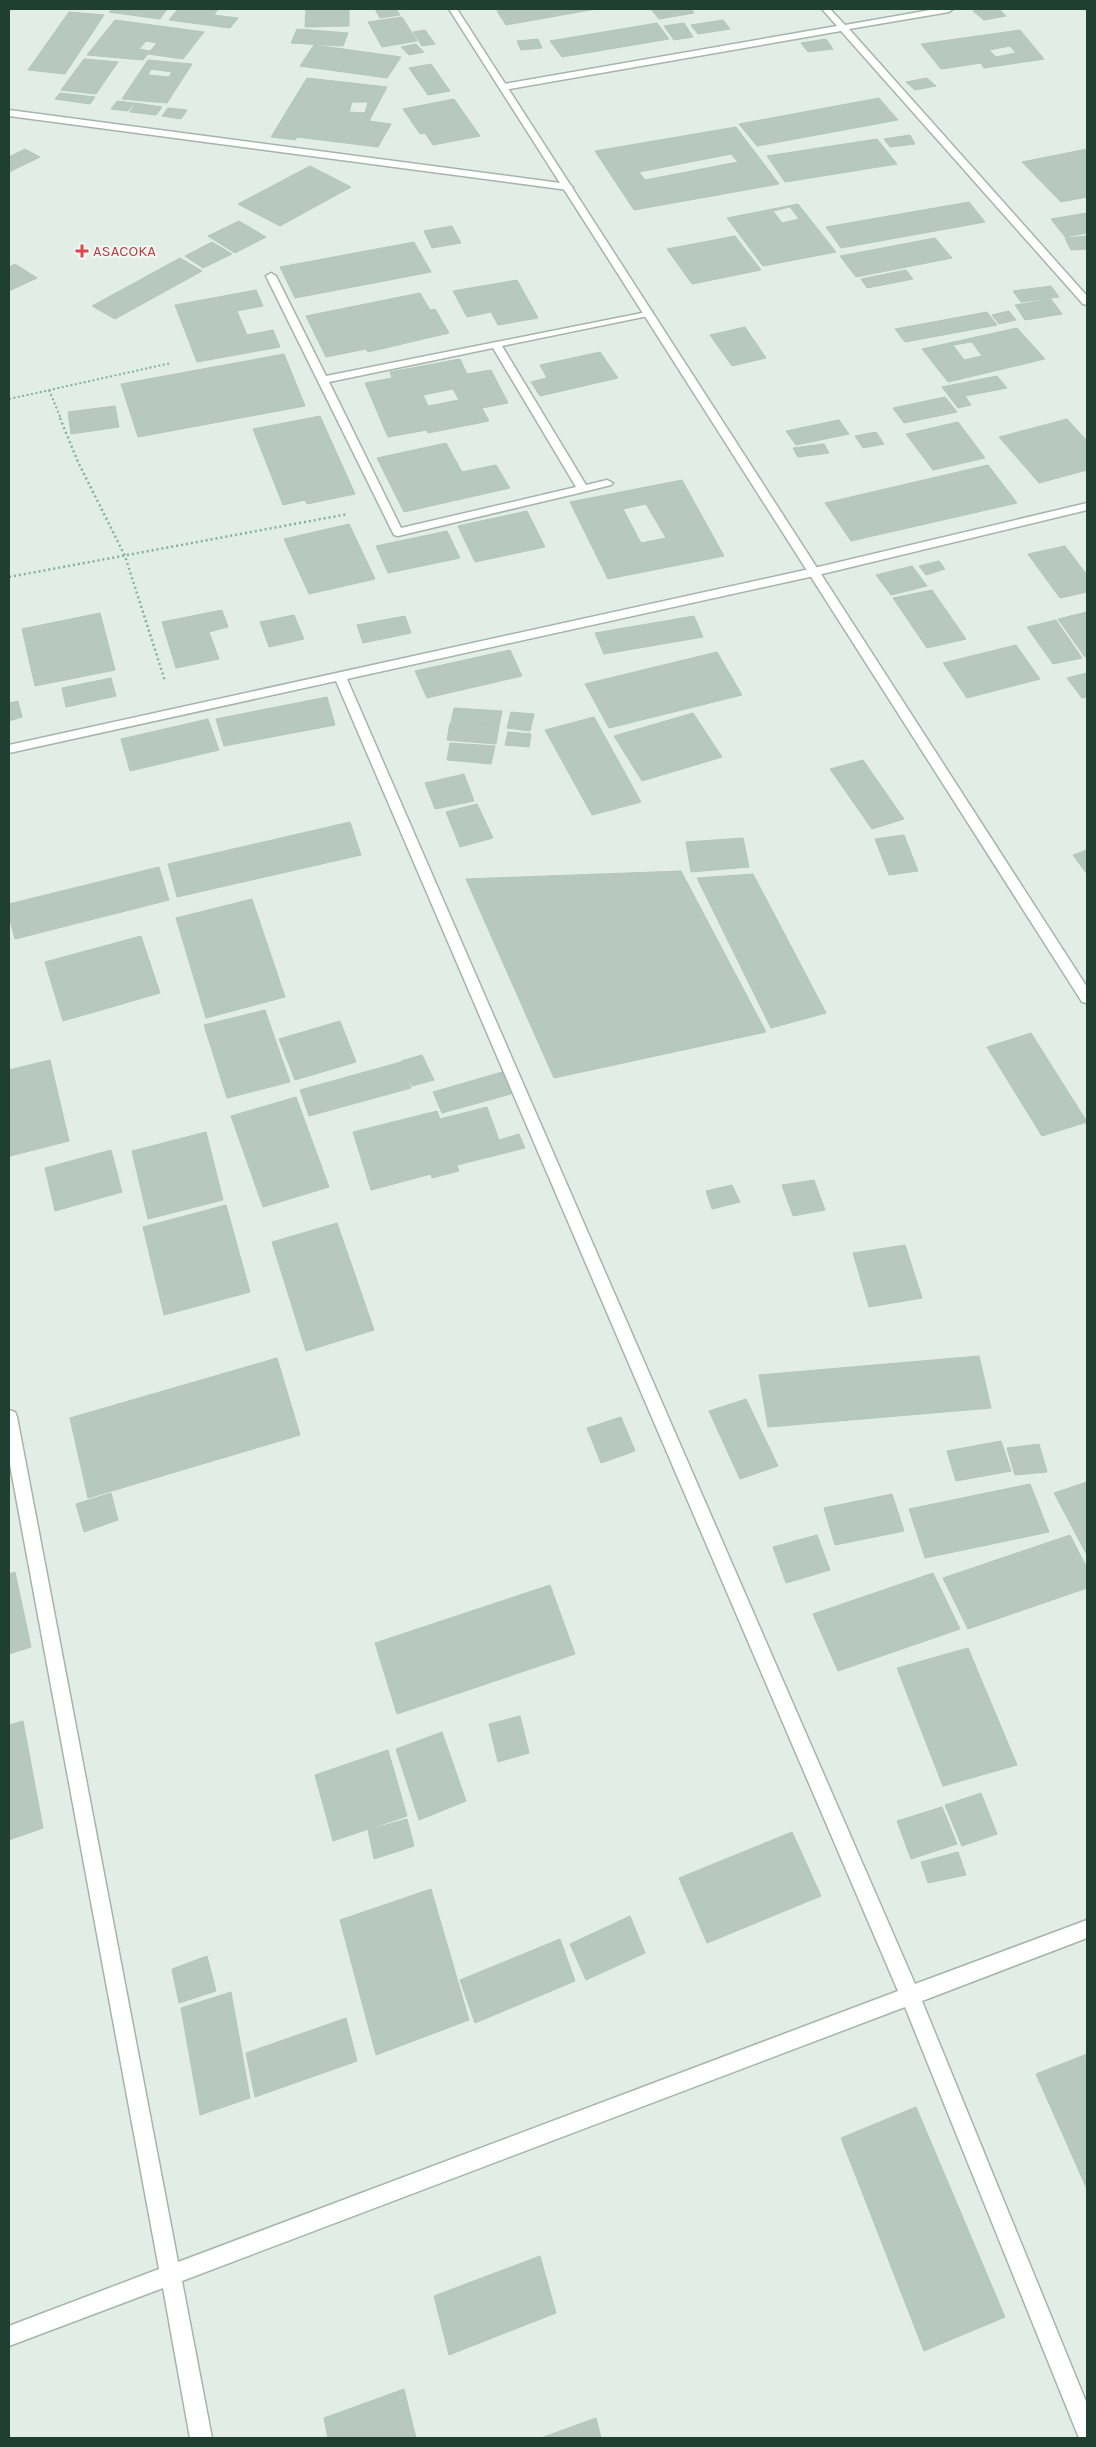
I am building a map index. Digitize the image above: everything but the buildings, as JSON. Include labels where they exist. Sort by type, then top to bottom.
[{"type":"street","points":[[453,9],[1087,998]]},
{"type":"street","points":[[826,9],[1087,302]]},
{"type":"street","points":[[504,87],[950,9]]},
{"type":"street","points":[[9,113],[568,187]]},
{"type":"street","points":[[271,276],[398,532],[607,483]]},
{"type":"street","points":[[323,380],[648,313]]},
{"type":"street","points":[[496,345],[583,489]]},
{"type":"street","points":[[9,749],[814,572],[1087,507]]},
{"type":"street","points":[[340,676],[910,1995],[1087,2430]]},
{"type":"street","points":[[9,1417],[201,2438]]},
{"type":"street","points":[[9,2336],[1087,1929]]},
{"type":"path","points":[[9,399],[171,363]]},
{"type":"path","points":[[49,390],[78,462],[124,556],[175,713]]},
{"type":"path","points":[[9,577],[386,507]]},
{"type":"place","name":"ASACOKA","points":[[82,251]]}]
